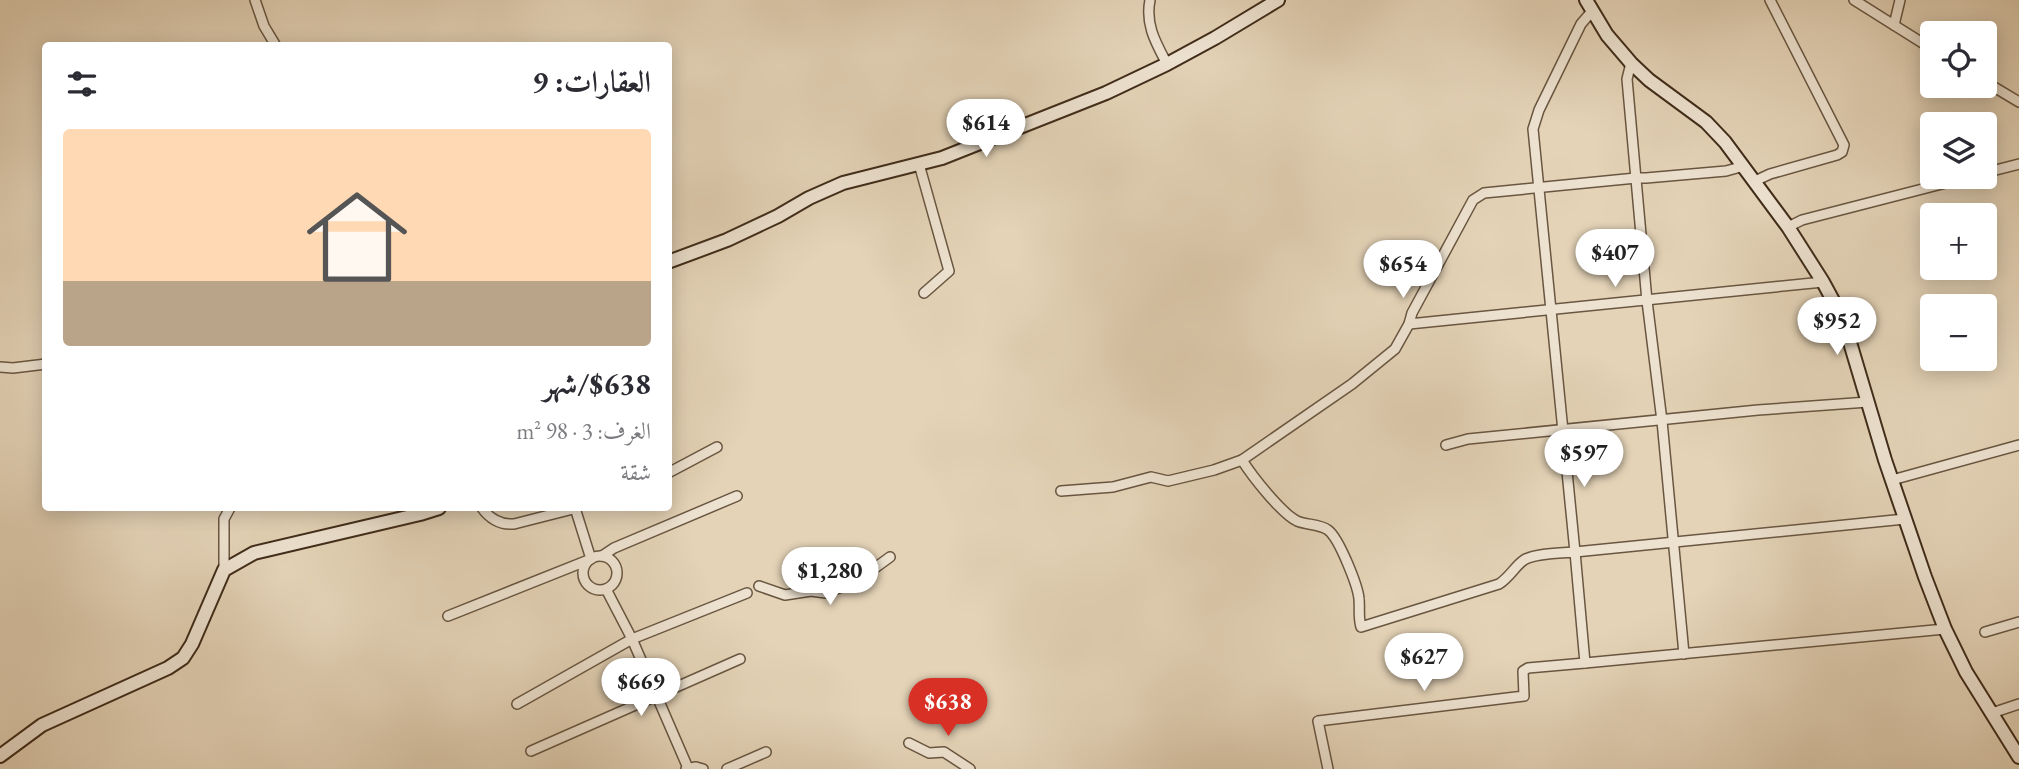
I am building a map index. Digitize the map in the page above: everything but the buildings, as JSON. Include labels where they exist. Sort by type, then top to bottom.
[{"type":"street","points":[[255,0],[264,26],[274,42]]},
{"type":"street","points":[[1150,0],[1149,24],[1167,64]]},
{"type":"street","points":[[672,261],[727,240],[843,183],[942,158],[1072,107],[1167,64],[1278,0]]},
{"type":"street","points":[[1755,181],[1770,174],[1838,155],[1842,152],[1843,145],[1770,0]]},
{"type":"street","points":[[1854,0],[1920,41]]},
{"type":"street","points":[[1894,25],[1900,0]]},
{"type":"street","points":[[1589,5],[1607,35],[1631,63],[1649,80],[1706,122],[1725,142],[1788,227],[1823,282],[1843,319],[1892,480],[1945,629],[1966,672],[2019,757]]},
{"type":"street","points":[[1585,663],[1533,129],[1539,110],[1589,5]]},
{"type":"street","points":[[1631,63],[1628,79],[1647,301],[1685,653]]},
{"type":"street","points":[[1997,89],[2019,102]]},
{"type":"street","points":[[919,164],[948,271],[924,293]]},
{"type":"street","points":[[1997,170],[2019,164]]},
{"type":"street","points":[[1061,491],[1113,487],[1151,477],[1168,481],[1242,460],[1352,384],[1395,349],[1473,200],[1484,193],[1727,171],[1744,166]]},
{"type":"street","points":[[1788,227],[1802,220],[1922,189]]},
{"type":"street","points":[[1409,324],[1823,282]]},
{"type":"street","points":[[0,367],[42,364]]},
{"type":"street","points":[[1446,445],[1468,439],[1868,402]]},
{"type":"street","points":[[1892,480],[2019,445]]},
{"type":"street","points":[[672,471],[717,447]]},
{"type":"street","points":[[1242,460],[1253,478],[1293,519],[1304,524],[1326,527],[1331,533],[1348,563],[1359,598],[1358,614],[1361,626],[1499,584],[1509,577],[1523,560],[1533,556],[1905,519]]},
{"type":"street","points":[[448,616],[602,556],[614,548],[737,496]]},
{"type":"street","points":[[0,756],[42,725],[168,668],[183,658],[192,644],[224,570],[225,519],[229,511]]},
{"type":"street","points":[[224,570],[254,553],[430,511]]},
{"type":"street","points":[[485,511],[495,521],[505,525],[564,511]]},
{"type":"street","points":[[577,511],[591,559]]},
{"type":"street","points":[[591,559],[584,568],[584,578],[590,587],[606,589],[615,582],[617,571],[612,561],[602,556]]},
{"type":"street","points":[[759,586],[785,596],[811,591],[826,593],[857,580],[890,557]]},
{"type":"street","points":[[606,589],[632,639],[687,769],[703,769]]},
{"type":"street","points":[[517,704],[632,639],[747,593]]},
{"type":"street","points":[[1985,632],[2019,622]]},
{"type":"street","points":[[1328,769],[1318,721],[1524,696],[1523,671],[1528,668],[1945,629]]},
{"type":"street","points":[[531,751],[740,659]]},
{"type":"street","points":[[1992,713],[2019,704]]},
{"type":"street","points":[[908,743],[929,752],[944,752],[970,769]]},
{"type":"street","points":[[727,769],[766,752]]}]
